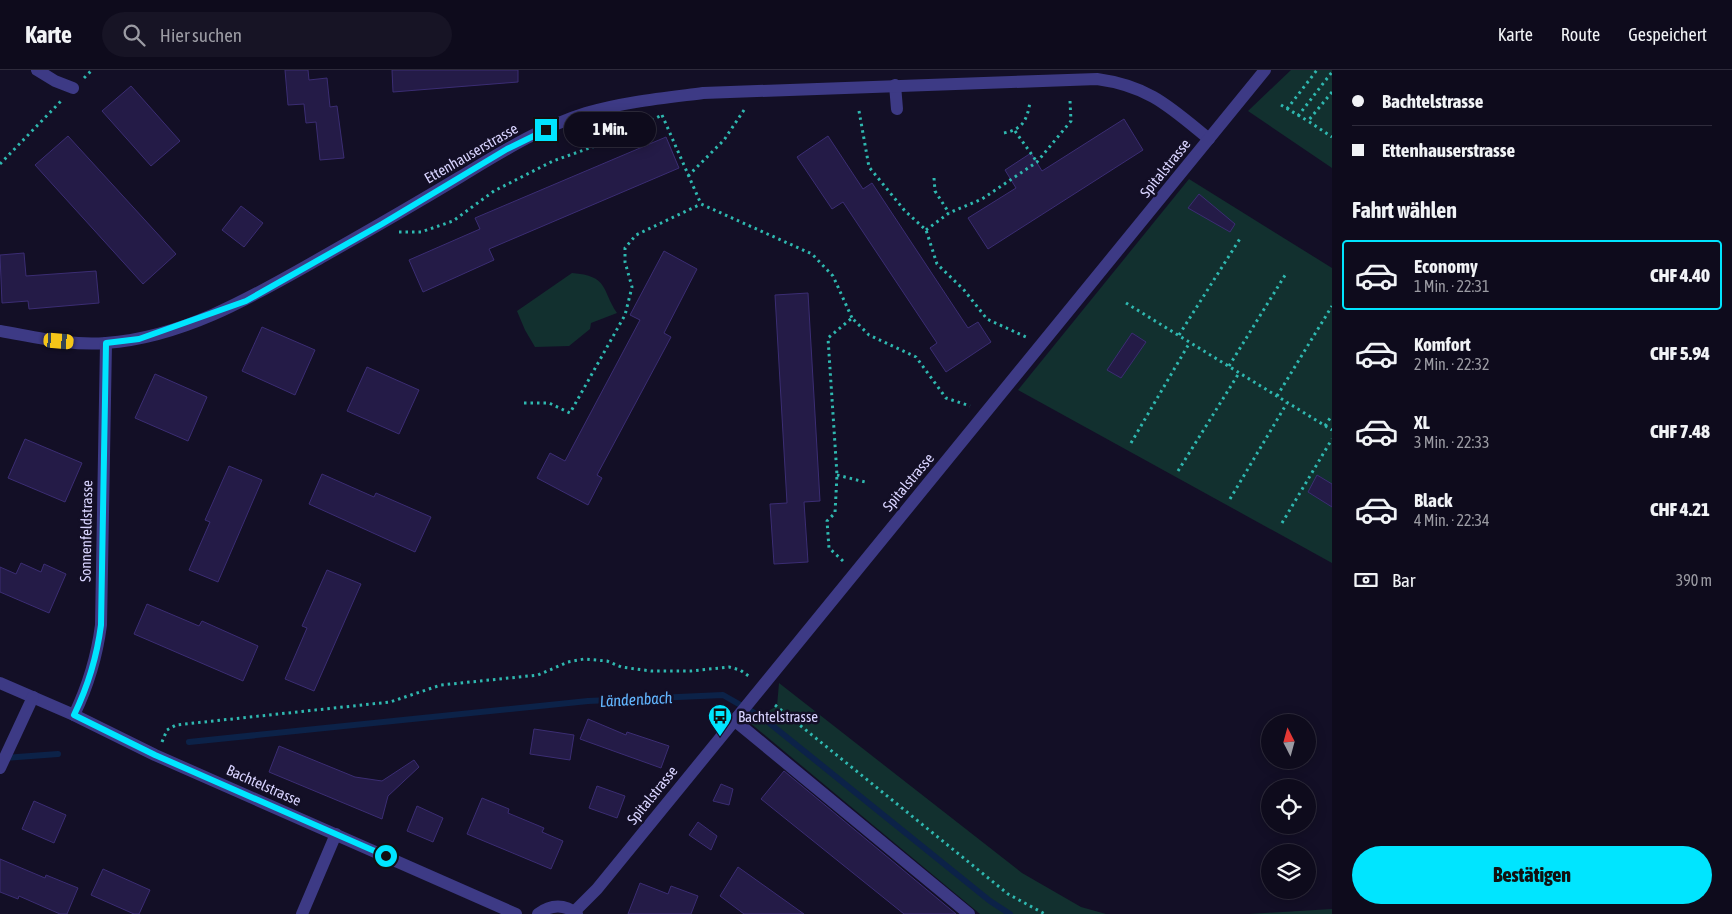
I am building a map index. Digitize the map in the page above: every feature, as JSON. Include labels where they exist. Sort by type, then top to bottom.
[{"type":"street","points":[[37,70],[55,81],[73,88]]},
{"type":"street","name":"Spitalstrasse","points":[[576,913],[1265,70]]},
{"type":"street","name":"Ettenhauserstrasse","points":[[0,331],[59,341],[106,343],[147,337],[246,301],[382,224],[507,149],[546,130],[587,113],[651,100],[703,93],[1097,79],[1123,83],[1146,91],[1209,139]]},
{"type":"street","points":[[895,85],[896,109]]},
{"type":"street","name":"Sonnenfeldstrasse","points":[[74,715],[87,687],[99,645],[101,625],[106,343]]},
{"type":"street","name":"Bachtelstrasse","points":[[0,683],[74,715],[155,755],[516,914]]},
{"type":"street","points":[[1,768],[33,697]]},
{"type":"street","points":[[737,717],[970,914]]},
{"type":"street","points":[[302,914],[336,834]]},
{"type":"street","points":[[538,914],[551,907],[559,906],[576,913]]},
{"type":"path","points":[[1287,110],[1317,70]]},
{"type":"path","points":[[1298,116],[1332,72]]},
{"type":"path","points":[[0,164],[73,88]]},
{"type":"path","points":[[1308,121],[1332,92]]},
{"type":"path","points":[[926,230],[949,213],[982,199],[1037,162],[1071,121],[1070,100]]},
{"type":"path","points":[[1004,133],[1015,131],[1027,120],[1030,102]]},
{"type":"path","points":[[1281,105],[1332,137]]},
{"type":"path","points":[[688,176],[724,140],[747,106]]},
{"type":"path","points":[[859,111],[869,167],[905,211],[926,230],[937,264],[964,290],[987,319],[1018,332],[1041,346]]},
{"type":"path","points":[[382,224],[396,232],[421,232],[453,221],[494,192],[553,161],[612,140],[669,112]]},
{"type":"path","points":[[662,115],[701,204],[812,254],[833,276],[852,318],[869,335],[916,357],[946,398],[973,406]]},
{"type":"path","points":[[1015,131],[1037,162]]},
{"type":"path","points":[[934,178],[935,191],[949,213]]},
{"type":"path","points":[[524,403],[549,403],[570,413],[625,315],[632,286],[624,262],[625,248],[636,235],[701,204]]},
{"type":"path","points":[[1179,335],[1240,237]]},
{"type":"path","points":[[1229,366],[1287,272]]},
{"type":"path","points":[[1126,303],[1332,430]]},
{"type":"path","points":[[1276,396],[1332,306]]},
{"type":"path","points":[[843,561],[829,548],[827,521],[835,513],[837,475],[828,338],[852,318]]},
{"type":"path","points":[[1131,443],[1190,342]]},
{"type":"path","points":[[1178,471],[1239,373]]},
{"type":"path","points":[[1230,499],[1288,403]]},
{"type":"path","points":[[1325,426],[1332,415]]},
{"type":"path","points":[[1282,524],[1332,440]]},
{"type":"path","points":[[837,475],[865,482]]},
{"type":"path","points":[[164,738],[170,727],[176,725],[390,702],[441,685],[538,675],[568,662],[584,660],[607,661],[621,667],[652,671],[691,672],[729,667],[740,670],[750,677]]},
{"type":"path","points":[[775,705],[1008,894],[1045,914]]},
{"type":"green space","points":[[1291,70],[1332,70],[1332,168],[1248,111]]},
{"type":"green space","points":[[1189,179],[1332,268],[1332,563],[1018,390]]},
{"type":"green space","points":[[572,273],[592,277],[598,281],[617,313],[591,323],[590,329],[569,346],[535,347],[517,311]]},
{"type":"green space","points":[[779,683],[1022,873],[1081,907],[1106,914],[980,914],[749,722],[777,706]]},
{"type":"green space","points":[[1332,909],[1332,914],[1249,914]]},
{"type":"building","points":[[285,70],[308,70],[309,80],[327,78],[330,107],[337,106],[344,158],[320,160],[316,122],[306,123],[304,104],[288,105]]},
{"type":"building","points":[[392,70],[518,70],[518,82],[393,92]]},
{"type":"building","points":[[131,86],[180,141],[151,166],[102,111]]},
{"type":"building","points":[[1124,119],[1143,150],[988,249],[968,218],[1016,188],[1005,170],[1031,153],[1042,171]]},
{"type":"building","points":[[68,136],[176,254],[143,284],[35,165]]},
{"type":"building","points":[[828,136],[863,189],[872,183],[968,328],[978,322],[991,342],[946,372],[930,348],[937,343],[843,202],[832,209],[797,157]]},
{"type":"building","points":[[666,137],[679,168],[489,249],[494,260],[423,292],[409,260],[480,229],[475,218]]},
{"type":"building","points":[[1199,194],[1235,224],[1230,232],[1188,208]]},
{"type":"building","points":[[241,206],[263,223],[244,247],[222,230]]},
{"type":"building","points":[[664,251],[697,269],[664,333],[671,337],[597,475],[602,478],[588,505],[537,478],[550,453],[565,461],[640,320],[630,315]]},
{"type":"building","points":[[24,253],[26,276],[96,271],[99,303],[29,309],[28,301],[2,303],[0,255]]},
{"type":"building","points":[[808,293],[820,501],[804,502],[808,562],[774,564],[770,504],[787,503],[775,295]]},
{"type":"building","points":[[262,327],[315,350],[295,395],[242,371]]},
{"type":"building","points":[[1132,333],[1146,342],[1121,378],[1107,370]]},
{"type":"building","points":[[367,367],[419,390],[399,434],[347,411]]},
{"type":"building","points":[[155,374],[207,397],[188,441],[135,418]]},
{"type":"building","points":[[25,439],[82,463],[65,502],[8,478]]},
{"type":"building","points":[[229,466],[262,480],[218,582],[189,570],[210,522],[205,520]]},
{"type":"building","points":[[322,474],[374,497],[376,493],[431,517],[415,552],[309,504]]},
{"type":"building","points":[[1317,475],[1332,484],[1332,507],[1308,492]]},
{"type":"building","points":[[21,563],[41,572],[44,564],[66,574],[49,613],[0,592],[0,567],[16,574]]},
{"type":"building","points":[[327,570],[361,584],[314,691],[285,679],[307,628],[302,626]]},
{"type":"building","points":[[147,604],[199,626],[202,621],[258,646],[243,681],[134,634]]},
{"type":"building","points":[[588,719],[626,735],[627,732],[669,746],[661,768],[580,739]]},
{"type":"building","points":[[534,729],[574,735],[570,760],[530,754]]},
{"type":"building","points":[[279,746],[355,777],[382,781],[414,760],[419,767],[388,796],[382,819],[269,772]]},
{"type":"building","points":[[784,771],[956,914],[904,914],[761,799]]},
{"type":"building","points":[[721,784],[733,789],[729,805],[713,801]]},
{"type":"building","points":[[597,786],[625,796],[617,818],[589,808]]},
{"type":"building","points":[[482,798],[509,809],[508,813],[544,828],[542,832],[563,841],[551,869],[467,834]]},
{"type":"building","points":[[34,801],[66,815],[54,843],[22,829]]},
{"type":"building","points":[[417,806],[443,818],[433,842],[407,831]]},
{"type":"building","points":[[698,822],[717,836],[711,850],[689,835]]},
{"type":"building","points":[[0,859],[45,878],[46,875],[78,888],[67,914],[60,914],[19,896],[18,899],[0,892]]},
{"type":"building","points":[[738,867],[804,914],[744,914],[720,896]]},
{"type":"building","points":[[103,869],[150,890],[139,914],[134,914],[91,895]]},
{"type":"building","points":[[640,883],[668,894],[671,886],[698,896],[691,914],[628,914]]},
{"type":"waterway","name":"Ländenbach","points":[[189,742],[588,701],[723,695],[763,718],[990,901],[1010,914]]},
{"type":"waterway","points":[[4,758],[58,754]]},
{"type":"place","name":"Bachtelstrasse","points":[[720,737]]},
{"type":"route","points":[[386,856],[155,755],[74,715],[87,687],[99,645],[101,625],[106,343],[139,339],[163,332],[246,301],[382,224],[507,149],[546,130]]}]
